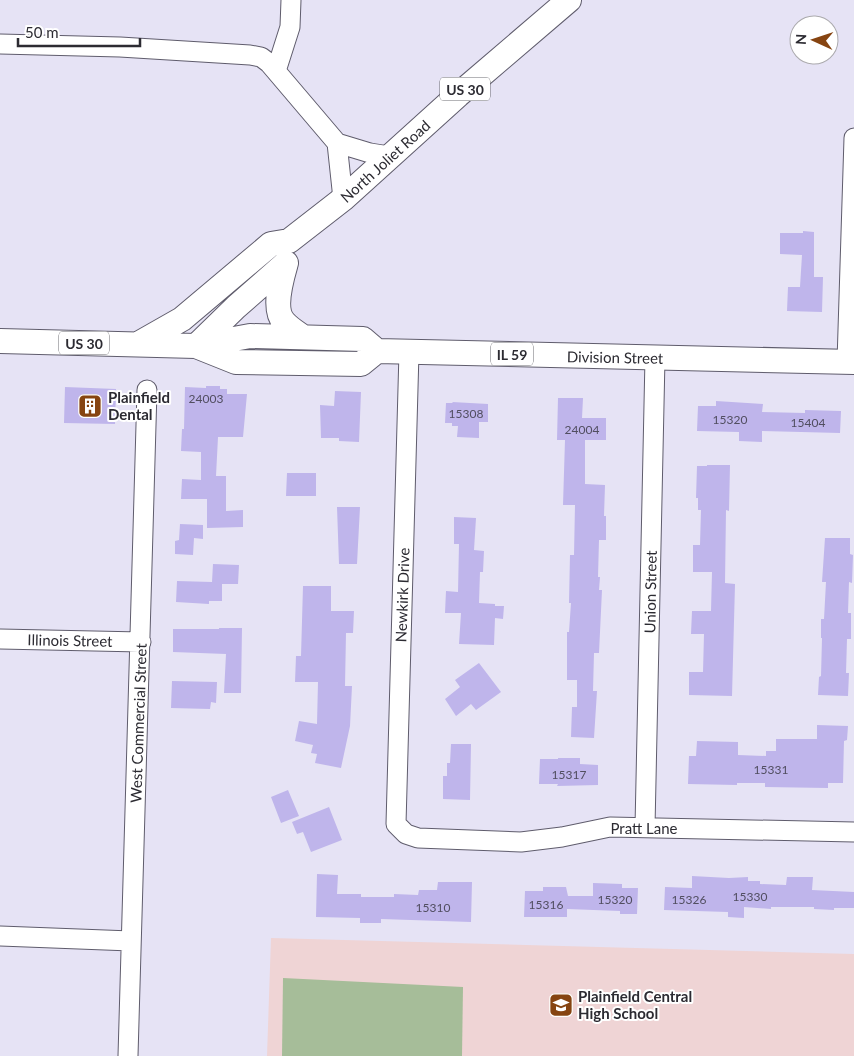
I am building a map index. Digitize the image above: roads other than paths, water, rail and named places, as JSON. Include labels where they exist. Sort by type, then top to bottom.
[{"type":"main road","name":"North Joliet Road","points":[[196,346],[343,198],[569,0]]},
{"type":"main road","name":"North Joliet Road","points":[[138,344],[182,319],[271,244],[288,252]]},
{"type":"main road","points":[[288,252],[278,290],[280,316],[283,322],[303,338]]},
{"type":"main road","name":"Division Street","points":[[196,346],[250,336],[363,339],[377,351],[850,362]]},
{"type":"main road","name":"US 30","points":[[0,341],[196,346]]},
{"type":"main road","points":[[196,346],[236,362],[361,364],[377,351]]},
{"type":"street","points":[[276,71],[290,27],[291,0]]},
{"type":"street","points":[[0,44],[120,47],[261,57],[276,71],[337,143],[370,153],[389,156]]},
{"type":"street","points":[[850,362],[854,138]]},
{"type":"street","points":[[337,143],[343,198]]},
{"type":"street","name":"Newkirk Drive","points":[[406,834],[396,824],[409,352]]},
{"type":"street","name":"Union Street","points":[[645,827],[655,358]]},
{"type":"street","name":"West Commercial Street","points":[[128,1056],[147,390]]},
{"type":"street","name":"Illinois Street","points":[[0,639],[141,642]]},
{"type":"street","name":"Pratt Lane","points":[[406,834],[418,838],[521,842],[610,827],[854,832]]},
{"type":"street","points":[[0,936],[131,941]]},
{"type":"place","name":"Plainfield Dental","points":[[90,406]]},
{"type":"place","name":"Plainfield Central High School","points":[[561,1005]]}]
